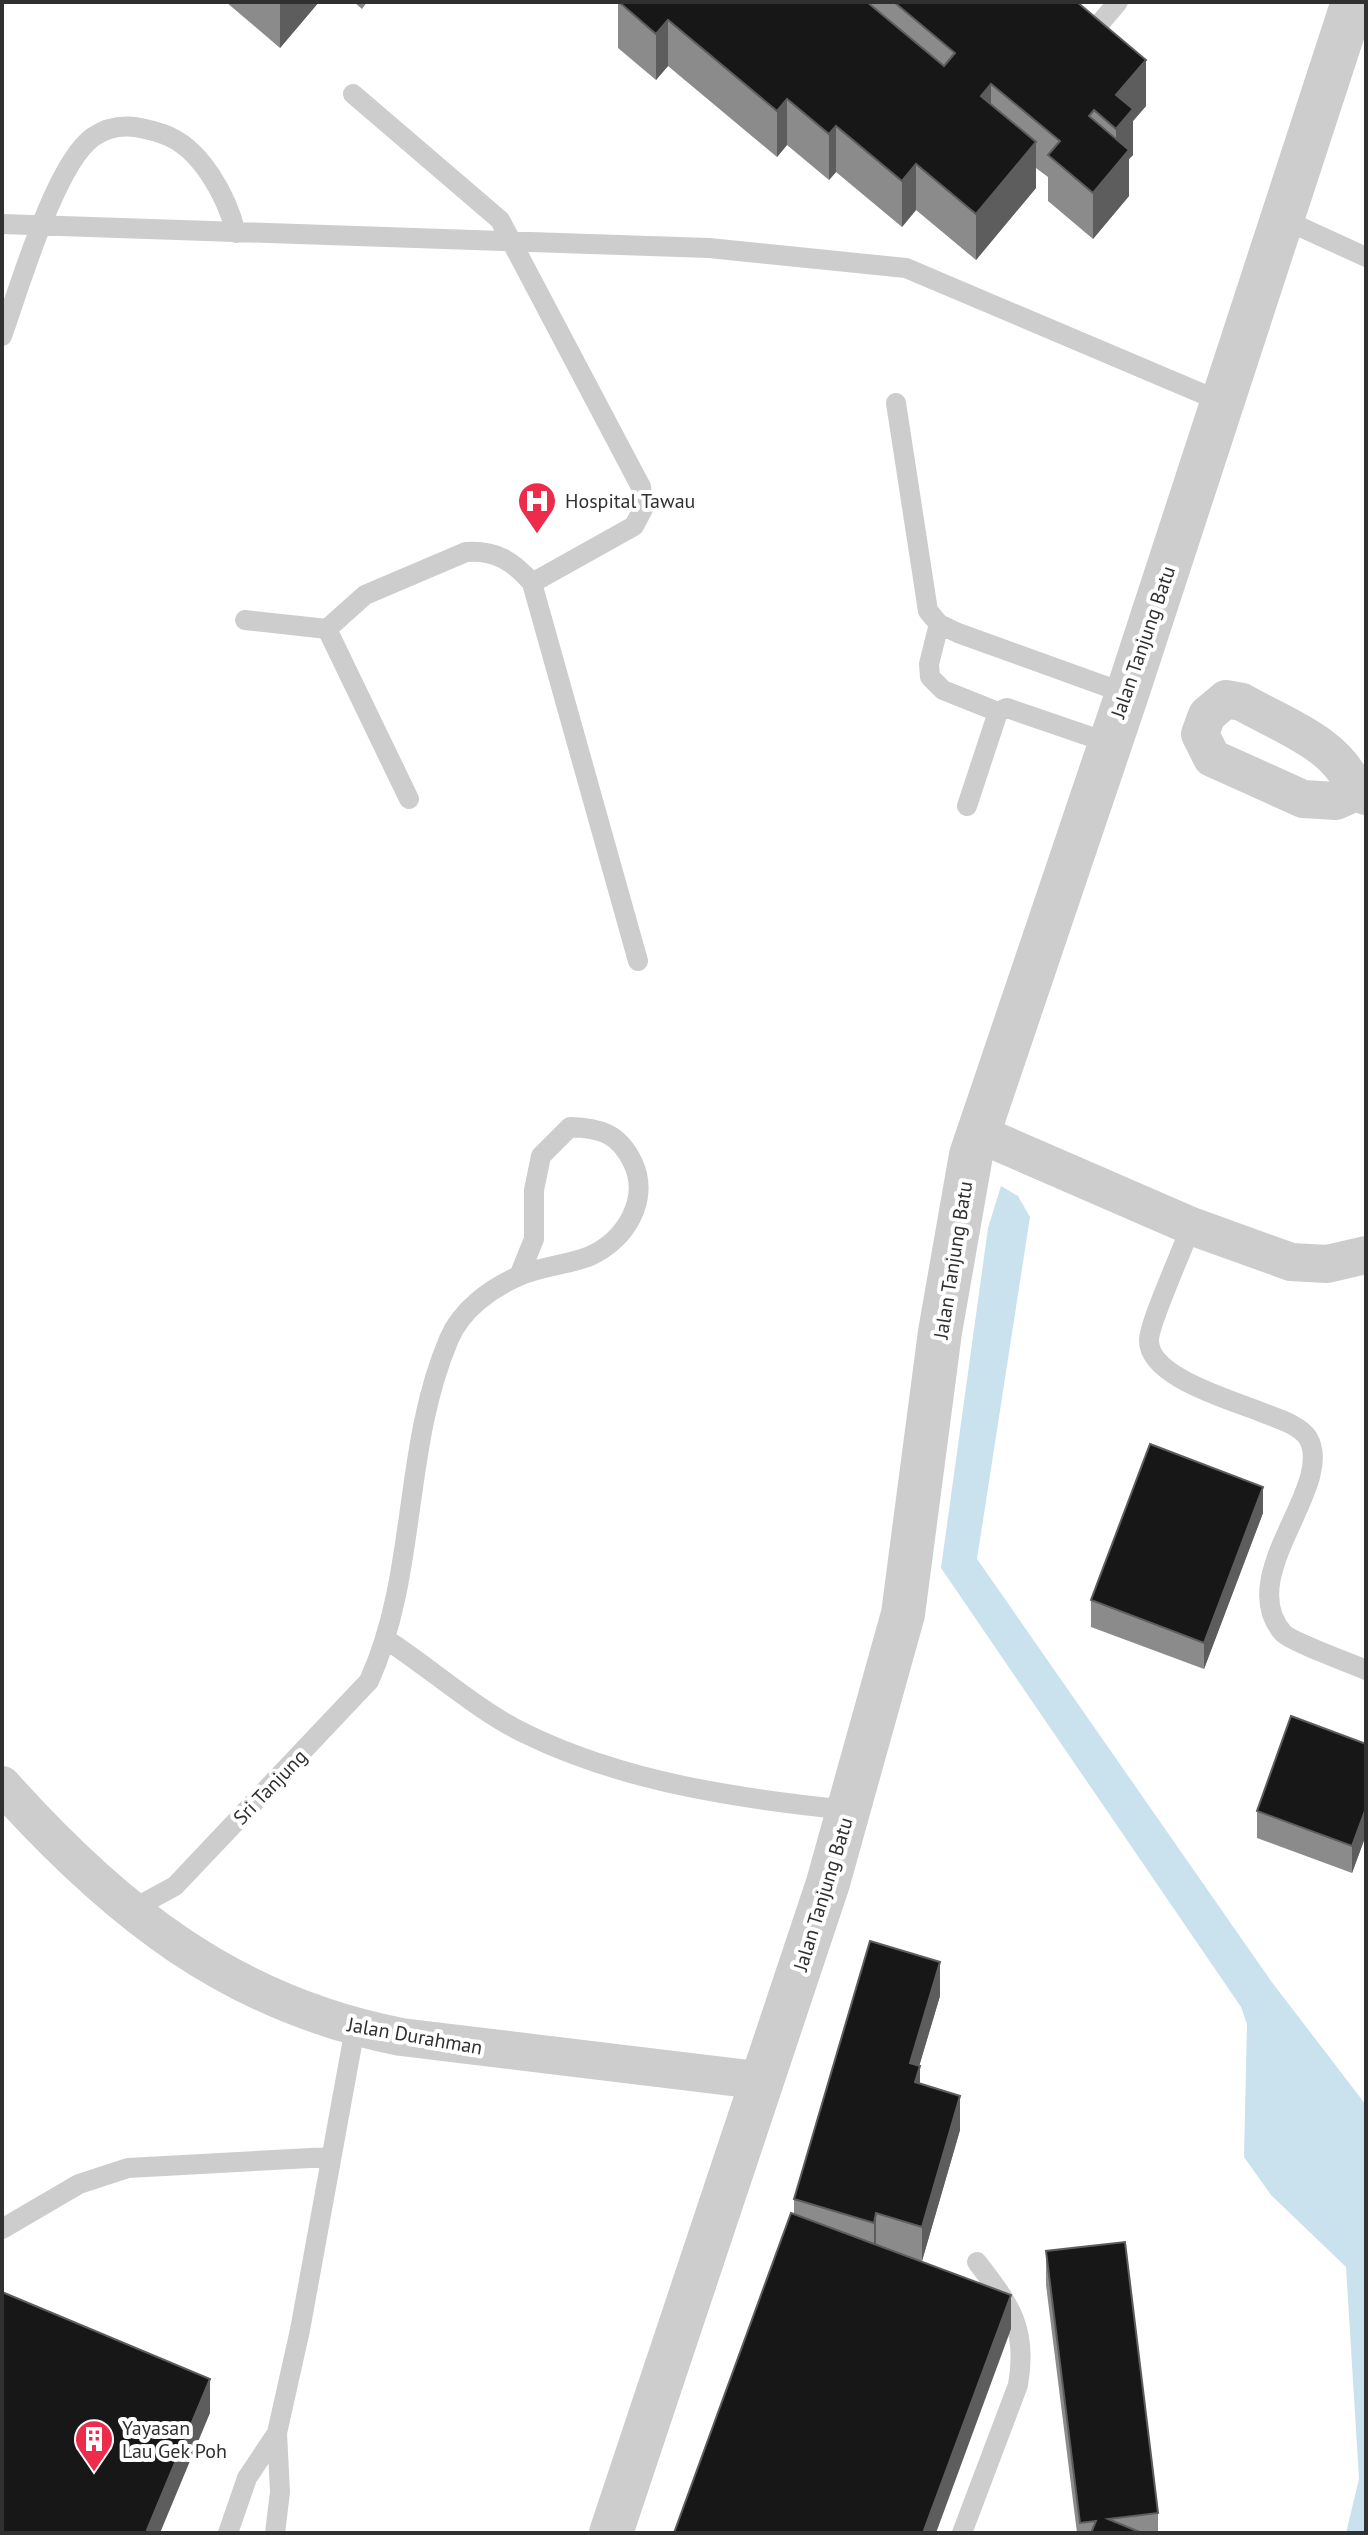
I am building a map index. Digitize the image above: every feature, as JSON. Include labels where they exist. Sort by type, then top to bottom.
[{"type":"street","name":"Jalan Tanjung Batu","points":[[611,2533],[764,2081],[849,1810],[903,1614],[958,1226],[974,1144],[1127,694],[1353,2]]},
{"type":"street","points":[[974,1144],[1291,1262],[1327,1264],[1366,1255]]},
{"type":"street","name":"Jalan Durahman","points":[[2,1785],[75,1861],[129,1911],[220,1973],[278,2002],[355,2028],[474,2047],[764,2081]]},
{"type":"lane","points":[[1101,22],[1118,2]]},
{"type":"lane","points":[[353,94],[488,206],[512,242],[641,487],[643,509],[634,526],[532,583]]},
{"type":"lane","points":[[2,336],[66,167],[94,136],[133,124],[178,139],[204,168],[229,206],[236,233]]},
{"type":"lane","points":[[1283,219],[1366,257]]},
{"type":"lane","points":[[2,224],[40,236],[236,233],[709,248],[906,268],[1222,402]]},
{"type":"lane","points":[[896,403],[928,611],[939,624],[1127,694]]},
{"type":"lane","points":[[245,620],[327,629],[365,595],[466,552],[483,551],[501,555],[532,583],[638,961]]},
{"type":"lane","points":[[939,624],[929,664],[930,677],[943,690],[998,712],[1007,708],[1109,743]]},
{"type":"lane","points":[[327,629],[409,799]]},
{"type":"lane","points":[[967,806],[998,712]]},
{"type":"lane","name":"Sri Tanjung","points":[[129,1911],[175,1886],[369,1681],[387,1640],[401,1573],[422,1419],[449,1337],[468,1307],[519,1276],[592,1255],[622,1231],[637,1207],[642,1181],[627,1149],[600,1128],[570,1127],[541,1156],[534,1190],[534,1239],[519,1276]]},
{"type":"lane","points":[[1191,1226],[1149,1339],[1155,1360],[1175,1376],[1291,1424],[1308,1438],[1314,1463],[1270,1581],[1269,1607],[1284,1634],[1366,1670]]},
{"type":"lane","points":[[387,1640],[520,1732],[582,1759],[656,1780],[790,1804],[849,1810]]},
{"type":"lane","points":[[275,2533],[280,2492],[277,2433],[300,2330],[329,2157],[355,2028]]},
{"type":"lane","points":[[2,2229],[79,2184],[128,2168],[329,2157]]},
{"type":"lane","points":[[962,2533],[1018,2385],[1022,2360],[1017,2320],[977,2262]]},
{"type":"lane","points":[[228,2533],[247,2478],[277,2433]]},
{"type":"water","points":[[1001,1186],[1018,1196],[1030,1217],[977,1559],[1271,1981],[1366,2105],[1366,2533],[1346,2533],[1359,2479],[1346,2267],[1271,2195],[1244,2157],[1247,2024],[1241,2007],[941,1568],[988,1228]]},
{"type":"building","points":[[619,2],[867,2],[944,66],[955,53],[894,2],[1077,2],[1146,60],[1116,95],[1133,109],[1116,129],[1094,110],[1089,116],[1129,150],[1093,193],[1048,155],[1060,141],[991,84],[981,96],[1036,142],[976,214],[916,164],[902,181],[836,126],[829,134],[787,99],[777,111],[668,20],[656,34]]},
{"type":"building","points":[[1150,1444],[1263,1487],[1204,1643],[1091,1600]]},
{"type":"building","points":[[1291,1716],[1366,1744],[1366,1808],[1352,1846],[1257,1811]]},
{"type":"building","points":[[870,1941],[940,1962],[910,2063],[920,2066],[915,2082],[960,2096],[922,2227],[876,2213],[874,2223],[794,2199]]},
{"type":"building","points":[[791,2213],[1011,2295],[923,2533],[674,2533]]},
{"type":"building","points":[[1125,2242],[1158,2513],[1108,2519],[1142,2533],[1091,2533],[1096,2521],[1080,2523],[1046,2251]]},
{"type":"building","name":"Yayasan Lau Gek Poh","points":[[2,2292],[210,2379],[147,2530],[155,2533],[2,2533]]},
{"type":"place","name":"Hospital Tawau","points":[[537,535]]},
{"type":"place","name":"Yayasan Lau Gek Poh","points":[[94,2473]]}]
